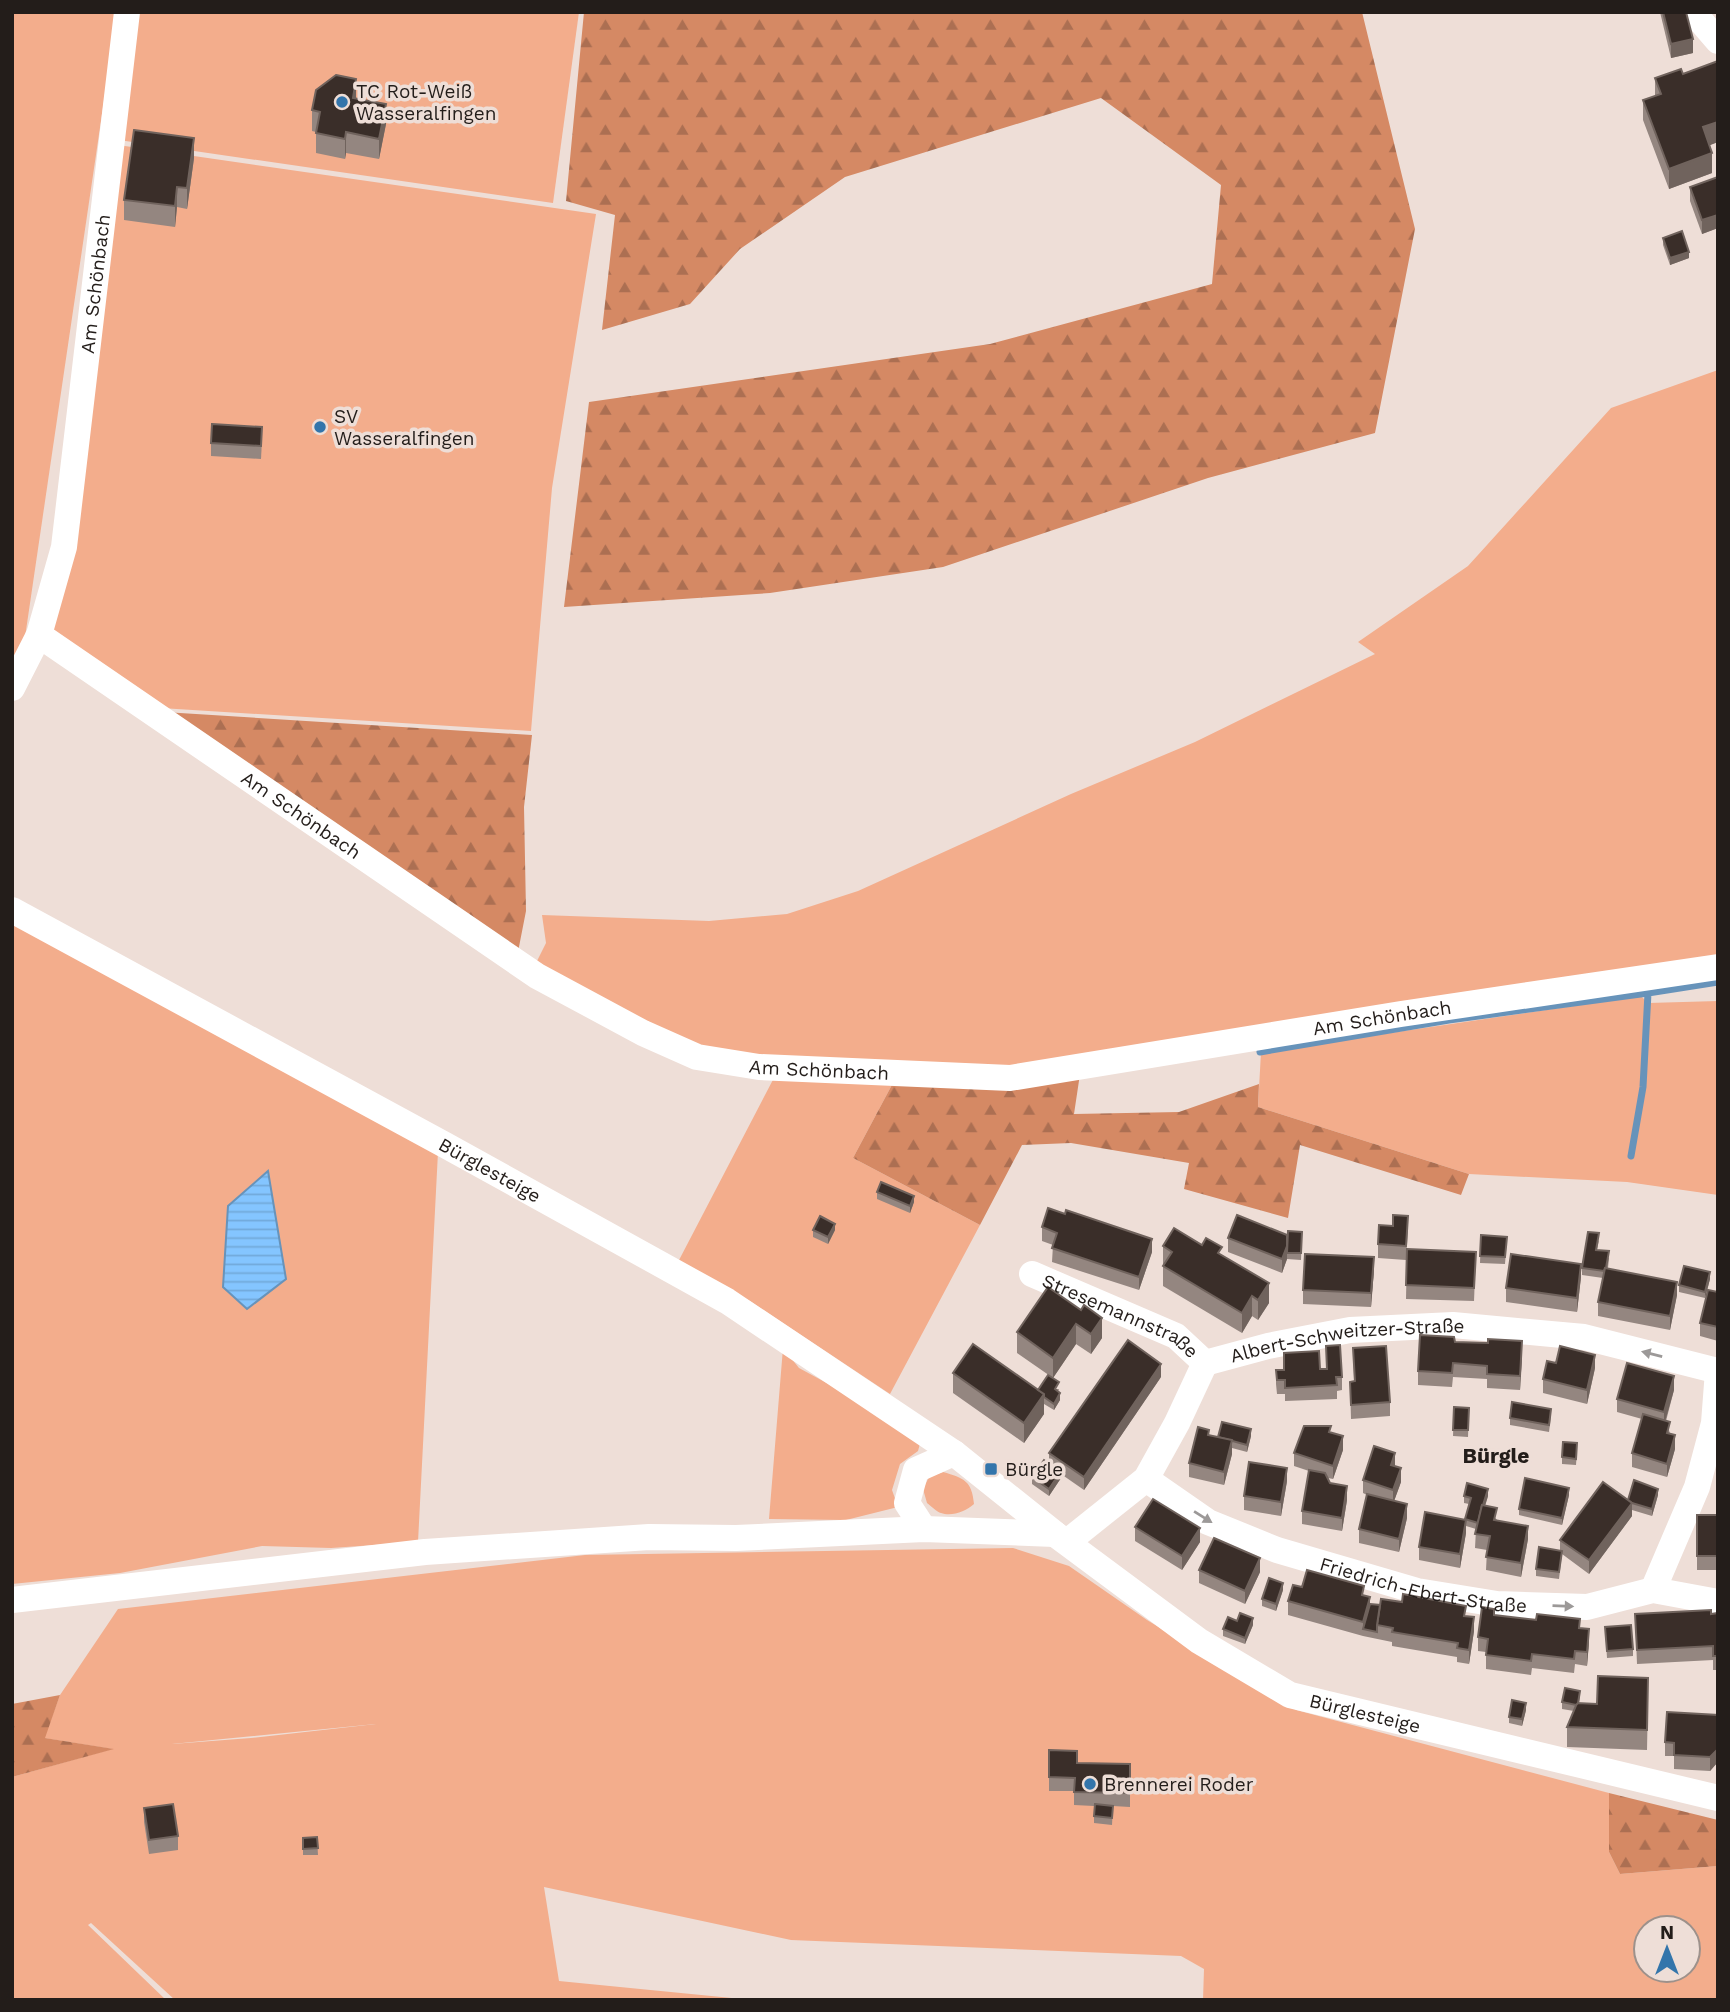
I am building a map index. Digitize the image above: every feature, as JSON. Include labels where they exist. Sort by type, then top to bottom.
[{"type":"street","name":"Am Schönbach","points":[[12,688],[39,635],[64,547],[127,12]]},
{"type":"street","points":[[1693,12],[1718,41]]},
{"type":"street","name":"Am Schönbach","points":[[39,635],[537,976],[643,1034],[697,1058],[760,1067],[1010,1078],[1388,1016],[1718,967]]},
{"type":"street","name":"Bürglesteige","points":[[12,909],[727,1301],[954,1453],[1061,1538],[1199,1641],[1290,1695],[1718,1798]]},
{"type":"street","name":"Stresemannstraße","points":[[1032,1274],[1177,1336],[1205,1363]]},
{"type":"street","name":"Albert-Schweitzer-Straße","points":[[1061,1538],[1146,1479],[1177,1423],[1205,1363],[1268,1346],[1350,1330],[1453,1325],[1584,1337],[1718,1371]]},
{"type":"street","points":[[1653,1590],[1698,1487],[1714,1423],[1718,1371]]},
{"type":"street","points":[[924,1529],[907,1503],[916,1470],[954,1453]]},
{"type":"street","name":"Friedrich-Ebert-Straße","points":[[1146,1479],[1208,1522],[1277,1550],[1417,1591],[1497,1604],[1587,1607],[1653,1590],[1718,1602]]},
{"type":"street","points":[[12,1600],[425,1552],[649,1537],[736,1538],[924,1529],[1061,1538]]},
{"type":"shaded area","points":[[12,12],[117,12],[24,644],[12,666]]},
{"type":"shaded area","name":"TC Rot-Weiß Wasseralfingen","points":[[126,12],[579,12],[553,203],[112,139]]},
{"type":"shaded area","name":"SV Wasseralfingen","points":[[111,144],[596,214],[552,488],[531,731],[145,707],[39,635]]},
{"type":"shaded area","points":[[1718,370],[1718,956],[1030,1065],[970,1068],[719,1052],[654,1032],[536,963],[546,943],[542,915],[709,921],[787,914],[858,891],[1071,794],[1195,742],[1375,654],[1358,642],[1468,566],[1611,408]]},
{"type":"shaded area","points":[[12,919],[438,1152],[418,1542],[331,1548],[262,1546],[120,1573],[12,1584]]},
{"type":"shaded area","points":[[1641,996],[1648,1003],[1718,1001],[1718,1195],[1627,1182],[1469,1174],[1258,1107],[1261,1052]]},
{"type":"shaded area","points":[[776,1074],[894,1081],[853,1158],[980,1225],[890,1394],[750,1301],[678,1262]]},
{"type":"shaded area","points":[[783,1348],[799,1368],[921,1440],[918,1451],[900,1464],[892,1490],[898,1507],[846,1520],[769,1519]]},
{"type":"shaded area","points":[[943,1472],[956,1476],[969,1485],[974,1504],[963,1511],[945,1514],[927,1503],[923,1489],[929,1477]]},
{"type":"shaded area","points":[[1013,1548],[1069,1566],[1147,1620],[1296,1710],[1609,1793],[1609,1852],[1620,1874],[1718,1866],[1718,2000],[1203,2000],[1204,1969],[1181,1956],[791,1940],[544,1887],[559,1981],[752,2000],[175,2000],[91,1923],[88,1925],[166,2000],[12,2000],[12,1777],[112,1749],[44,1738],[60,1695],[118,1609],[585,1555]],"holes":[[[376,1724],[251,1738],[172,1744]]]},
{"type":"green space","points":[[584,12],[1362,12],[1415,229],[1375,433],[1208,478],[943,567],[770,593],[564,607],[589,402],[990,344],[1212,284],[1221,185],[1101,98],[845,177],[740,249],[690,304],[602,330],[615,215],[566,201]]},
{"type":"green space","points":[[164,712],[532,735],[524,807],[526,911],[517,957]]},
{"type":"green space","points":[[1080,1074],[1074,1114],[1179,1112],[1259,1084],[1258,1107],[1469,1174],[1461,1195],[1300,1145],[1288,1218],[1184,1189],[1189,1163],[1071,1143],[1022,1145],[980,1225],[853,1158],[894,1081]]},
{"type":"green space","points":[[60,1695],[45,1738],[114,1749],[12,1777],[12,1704]]},
{"type":"green space","points":[[1609,1793],[1718,1820],[1718,1866],[1620,1874],[1609,1852]]},
{"type":"water","points":[[268,1171],[286,1279],[247,1309],[223,1287],[228,1206]]},
{"type":"building","points":[[1663,12],[1686,12],[1693,39],[1671,44]]},
{"type":"building","points":[[1718,61],[1718,122],[1703,127],[1712,153],[1669,169],[1643,100],[1661,94],[1655,78],[1681,69],[1683,74]]},
{"type":"building","points":[[336,75],[356,79],[353,98],[386,104],[379,139],[346,132],[345,139],[316,133],[320,112],[312,110],[316,90]]},
{"type":"building","points":[[134,130],[194,138],[187,188],[177,187],[175,206],[124,200]]},
{"type":"building","points":[[1718,177],[1718,215],[1702,220],[1690,187]]},
{"type":"building","points":[[1682,231],[1689,252],[1670,258],[1663,238]]},
{"type":"building","points":[[212,424],[262,427],[261,446],[211,443]]},
{"type":"building","points":[[881,1182],[914,1196],[910,1206],[877,1192]]},
{"type":"building","points":[[1048,1208],[1065,1214],[1066,1210],[1152,1239],[1139,1277],[1052,1248],[1057,1233],[1042,1227]]},
{"type":"building","points":[[1237,1215],[1287,1235],[1287,1246],[1282,1259],[1228,1238]]},
{"type":"building","points":[[1393,1215],[1408,1216],[1406,1246],[1378,1244],[1379,1225],[1393,1226]]},
{"type":"building","points":[[820,1216],[835,1224],[828,1237],[813,1230]]},
{"type":"building","points":[[1174,1228],[1202,1245],[1206,1238],[1222,1247],[1218,1253],[1269,1283],[1258,1300],[1252,1296],[1242,1313],[1163,1266],[1172,1252],[1163,1246]]},
{"type":"building","points":[[1288,1231],[1302,1232],[1301,1253],[1287,1253]]},
{"type":"building","points":[[1588,1232],[1599,1233],[1596,1250],[1609,1251],[1604,1271],[1582,1268]]},
{"type":"building","points":[[1481,1235],[1507,1237],[1505,1257],[1480,1256]]},
{"type":"building","points":[[1407,1249],[1476,1252],[1474,1288],[1406,1285]]},
{"type":"building","points":[[1305,1254],[1374,1257],[1371,1293],[1303,1290]]},
{"type":"building","points":[[1511,1254],[1581,1264],[1577,1298],[1506,1288]]},
{"type":"building","points":[[1684,1266],[1710,1272],[1705,1292],[1679,1285]]},
{"type":"building","points":[[1605,1268],[1677,1282],[1670,1316],[1598,1302]]},
{"type":"building","points":[[1048,1287],[1081,1310],[1084,1305],[1102,1318],[1091,1334],[1076,1324],[1053,1358],[1017,1332]]},
{"type":"building","points":[[1708,1290],[1718,1292],[1718,1327],[1700,1323]]},
{"type":"building","points":[[1420,1335],[1454,1337],[1455,1342],[1488,1343],[1488,1339],[1522,1341],[1520,1376],[1487,1374],[1487,1366],[1453,1363],[1452,1373],[1418,1371]]},
{"type":"building","points":[[1128,1340],[1161,1364],[1084,1477],[1049,1453]]},
{"type":"building","points":[[973,1344],[1044,1394],[1024,1423],[953,1373]]},
{"type":"building","points":[[1340,1345],[1342,1377],[1336,1377],[1337,1385],[1285,1388],[1285,1380],[1277,1380],[1276,1370],[1284,1370],[1284,1353],[1319,1351],[1320,1369],[1327,1369],[1326,1346]]},
{"type":"building","points":[[1386,1346],[1390,1402],[1351,1405],[1350,1382],[1355,1381],[1353,1348]]},
{"type":"building","points":[[1560,1346],[1595,1355],[1587,1390],[1543,1379],[1547,1361],[1556,1363]]},
{"type":"building","points":[[1627,1363],[1674,1376],[1664,1412],[1617,1399]]},
{"type":"building","points":[[1048,1375],[1059,1382],[1055,1389],[1060,1393],[1054,1404],[1038,1390]]},
{"type":"building","points":[[1512,1402],[1551,1409],[1549,1425],[1510,1418]]},
{"type":"building","points":[[1454,1407],[1469,1408],[1468,1430],[1453,1430]]},
{"type":"building","points":[[1643,1414],[1670,1422],[1667,1433],[1675,1435],[1667,1464],[1632,1453]]},
{"type":"building","points":[[1222,1422],[1251,1429],[1247,1445],[1218,1437]]},
{"type":"building","points":[[1304,1426],[1331,1426],[1329,1432],[1343,1436],[1333,1466],[1294,1453]]},
{"type":"building","points":[[1198,1427],[1209,1430],[1208,1435],[1232,1440],[1224,1472],[1189,1463]]},
{"type":"building","points":[[1563,1442],[1577,1443],[1576,1459],[1562,1457]]},
{"type":"building","points":[[1374,1446],[1395,1453],[1391,1465],[1401,1468],[1393,1490],[1363,1480]]},
{"type":"building","points":[[1044,1460],[1061,1471],[1049,1489],[1032,1477]]},
{"type":"building","points":[[1249,1462],[1287,1468],[1281,1502],[1244,1496]]},
{"type":"building","points":[[1309,1470],[1325,1473],[1330,1483],[1347,1486],[1342,1518],[1302,1511]]},
{"type":"building","points":[[1525,1478],[1569,1488],[1562,1518],[1519,1509]]},
{"type":"building","points":[[1634,1480],[1658,1489],[1652,1509],[1628,1500]]},
{"type":"building","points":[[1603,1482],[1632,1503],[1589,1560],[1560,1540]]},
{"type":"building","points":[[1467,1483],[1488,1489],[1478,1523],[1465,1519],[1471,1498],[1464,1496]]},
{"type":"building","points":[[1367,1494],[1407,1504],[1399,1539],[1359,1529]]},
{"type":"building","points":[[1153,1499],[1200,1528],[1182,1556],[1135,1527]]},
{"type":"building","points":[[1482,1505],[1497,1508],[1494,1520],[1528,1526],[1521,1563],[1486,1557],[1490,1536],[1475,1534]]},
{"type":"building","points":[[1425,1512],[1466,1520],[1460,1554],[1419,1547]]},
{"type":"building","points":[[1697,1515],[1718,1515],[1718,1556],[1697,1556]]},
{"type":"building","points":[[1214,1538],[1260,1558],[1245,1591],[1199,1570]]},
{"type":"building","points":[[1539,1547],[1562,1551],[1559,1572],[1536,1569]]},
{"type":"building","points":[[1307,1570],[1364,1586],[1362,1595],[1370,1597],[1363,1622],[1288,1601],[1293,1585],[1302,1587]]},
{"type":"building","points":[[1269,1578],[1283,1583],[1276,1604],[1262,1599]]},
{"type":"building","points":[[1403,1594],[1466,1606],[1464,1616],[1474,1617],[1469,1650],[1457,1648],[1458,1643],[1392,1632],[1393,1628],[1377,1625],[1381,1599],[1402,1602]]},
{"type":"building","points":[[1370,1604],[1380,1605],[1377,1632],[1363,1629]]},
{"type":"building","points":[[1482,1607],[1494,1609],[1494,1615],[1536,1620],[1537,1614],[1580,1619],[1579,1628],[1589,1629],[1587,1652],[1575,1651],[1574,1659],[1532,1654],[1531,1661],[1486,1655],[1488,1639],[1478,1637]]},
{"type":"building","points":[[1711,1610],[1711,1614],[1718,1613],[1718,1656],[1713,1656],[1713,1646],[1637,1650],[1635,1614]]},
{"type":"building","points":[[1240,1613],[1253,1618],[1245,1638],[1223,1629],[1228,1617],[1237,1621]]},
{"type":"building","points":[[1631,1625],[1633,1649],[1607,1651],[1605,1627]]},
{"type":"building","points":[[1598,1676],[1648,1678],[1647,1730],[1567,1727],[1577,1703],[1597,1704]]},
{"type":"building","points":[[1565,1688],[1580,1691],[1576,1705],[1562,1702]]},
{"type":"building","points":[[1512,1700],[1526,1703],[1522,1719],[1509,1717]]},
{"type":"building","points":[[1667,1712],[1718,1715],[1717,1750],[1710,1757],[1674,1755],[1674,1743],[1665,1742]]},
{"type":"building","points":[[1049,1750],[1077,1751],[1077,1763],[1130,1764],[1130,1793],[1074,1792],[1075,1778],[1049,1777]]},
{"type":"building","points":[[173,1804],[178,1836],[149,1840],[144,1808]]},
{"type":"building","points":[[1095,1804],[1113,1806],[1112,1818],[1094,1816]]},
{"type":"building","points":[[317,1837],[318,1848],[303,1849],[303,1838]]},
{"type":"waterway","points":[[1631,1156],[1643,1087],[1648,993],[1718,982]]},
{"type":"waterway","points":[[1260,1052],[1449,1020],[1648,993]]},
{"type":"place","name":"TC Rot-Weiß Wasseralfingen","points":[[342,102]]},
{"type":"place","name":"SV Wasseralfingen","points":[[320,427]]},
{"type":"place","name":"Bürgle","points":[[991,1469]]},
{"type":"place","name":"Brennerei Roder","points":[[1090,1784]]},
{"type":"district","name":"Bürgle","points":[[1496,1455]]}]
